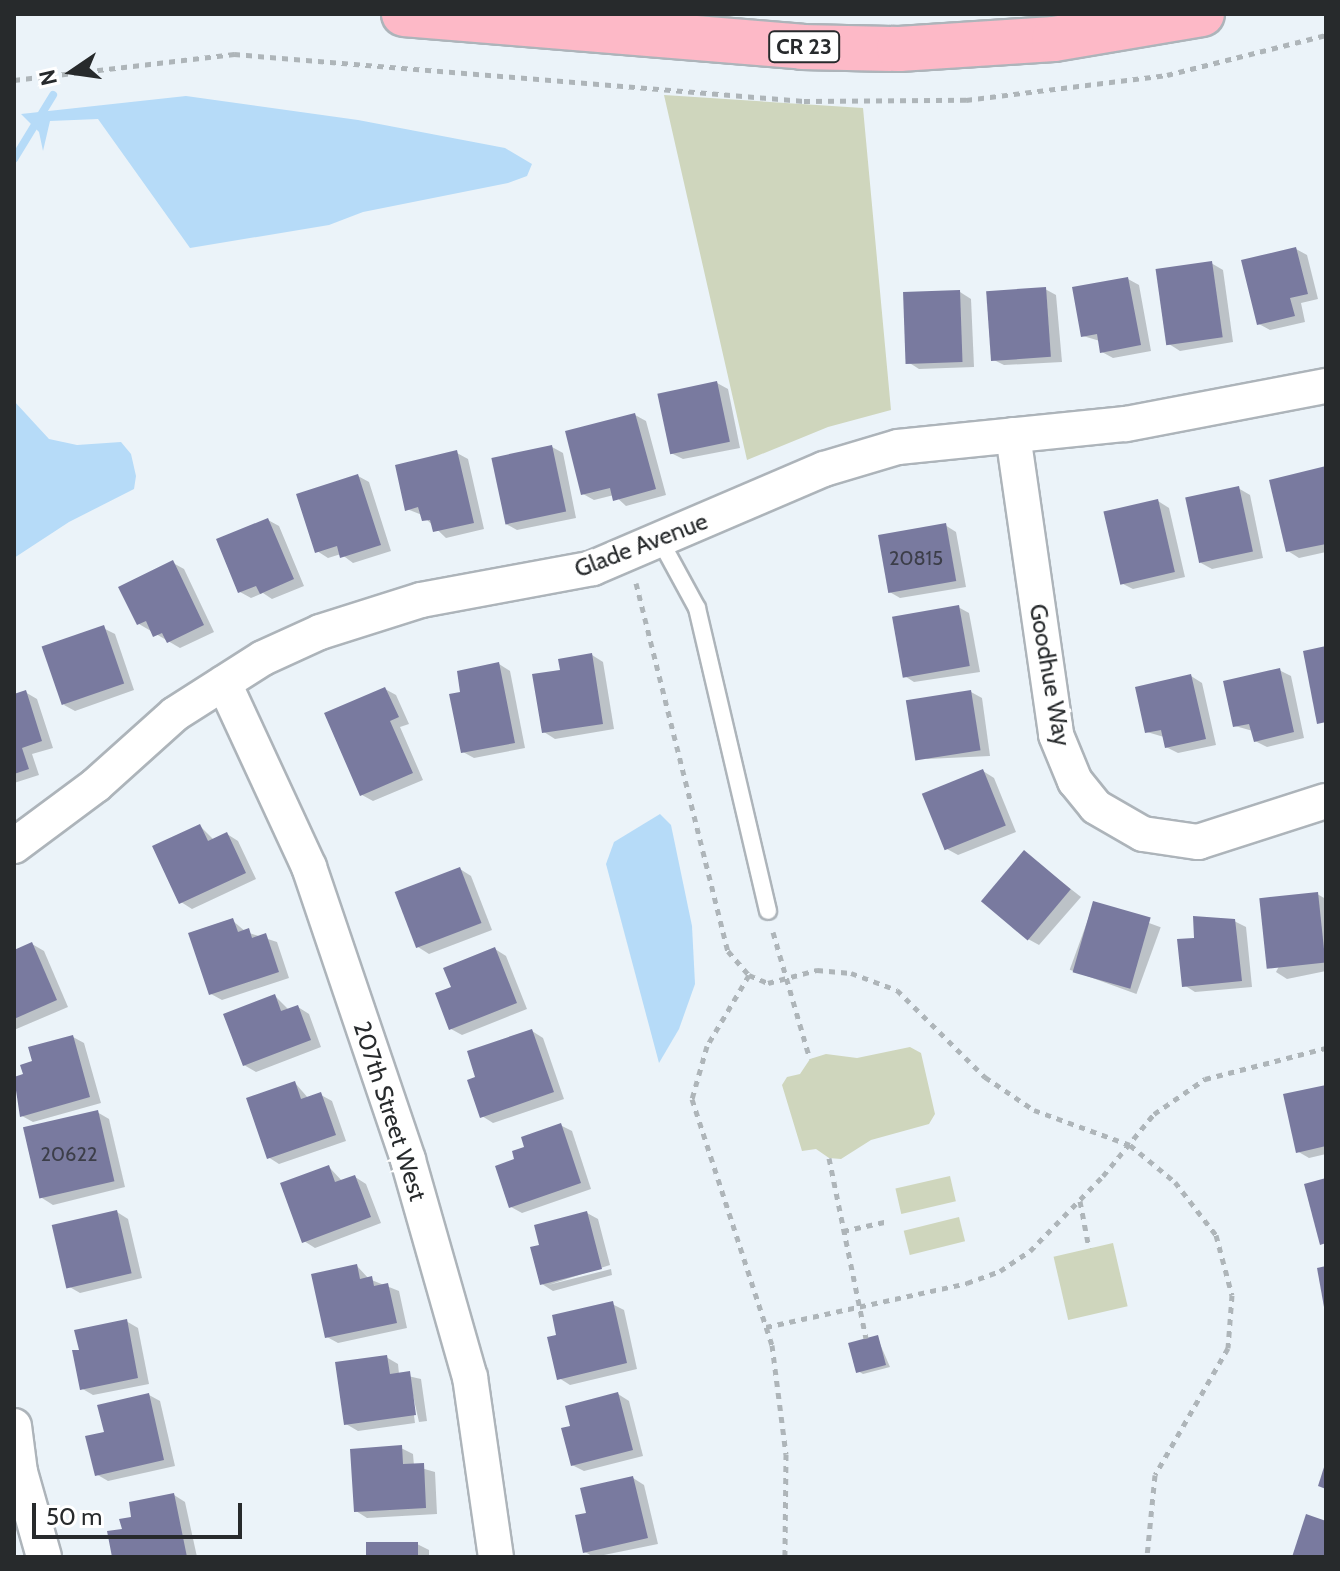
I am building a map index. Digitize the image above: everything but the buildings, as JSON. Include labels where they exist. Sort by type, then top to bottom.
[{"type":"main road","name":"CR 23","points":[[404,14],[802,47],[899,49],[1054,39],[1202,14]]},
{"type":"street","name":"Glade Avenue","points":[[14,846],[96,785],[175,714],[224,683],[320,632],[421,600],[549,578],[627,555],[858,458],[920,441],[1013,435],[1169,417],[1326,386]]},
{"type":"street","name":"Goodhue Way","points":[[1013,435],[1056,735],[1075,781],[1096,807],[1143,834],[1198,842],[1326,801]]},
{"type":"street","name":"207th Street West","points":[[224,683],[309,867],[408,1160],[470,1377],[496,1557]]},
{"type":"street","points":[[14,1426],[20,1472],[44,1557]]},
{"type":"lane","points":[[661,542],[697,608],[768,911]]},
{"type":"path","points":[[14,80],[234,54],[804,101],[966,100],[1167,75],[1326,35]]},
{"type":"path","points":[[627,555],[728,951],[749,975],[768,983],[817,970],[851,973],[897,990],[985,1077],[1022,1102],[1130,1145],[1175,1182],[1216,1235],[1232,1295],[1228,1348],[1155,1475],[1146,1525],[1147,1557]]},
{"type":"path","points":[[768,911],[784,981],[810,1059]]},
{"type":"path","points":[[749,975],[707,1046],[692,1099],[766,1327],[786,1454],[785,1557]]},
{"type":"path","points":[[766,1327],[861,1308],[1000,1271],[1030,1251],[1080,1201],[1154,1114],[1205,1079],[1326,1048]]},
{"type":"path","points":[[829,1158],[866,1338]]},
{"type":"path","points":[[1080,1201],[1089,1248]]},
{"type":"path","points":[[843,1231],[889,1221]]},
{"type":"green space","points":[[664,95],[863,108],[891,410],[828,427],[747,460]]},
{"type":"green space","points":[[910,1047],[921,1053],[935,1114],[929,1124],[871,1140],[841,1159],[829,1158],[816,1149],[802,1151],[782,1085],[787,1077],[800,1074],[810,1059],[826,1054],[857,1058]]},
{"type":"green space","points":[[950,1176],[956,1201],[901,1214],[895,1189]]},
{"type":"green space","points":[[959,1217],[965,1241],[910,1255],[904,1231]]},
{"type":"green space","points":[[1113,1243],[1128,1306],[1068,1320],[1054,1257]]},
{"type":"water","points":[[186,96],[358,120],[505,148],[532,164],[527,176],[508,183],[363,212],[329,225],[190,248],[98,119],[50,121],[43,151],[39,132],[21,114]]},
{"type":"water","points":[[14,401],[49,439],[77,445],[121,442],[131,454],[136,476],[134,489],[69,522],[14,558]]},
{"type":"water","points":[[660,814],[671,825],[692,926],[695,984],[679,1029],[659,1063],[606,864],[614,842]]},
{"type":"waterway","points":[[14,159],[53,95]]}]
